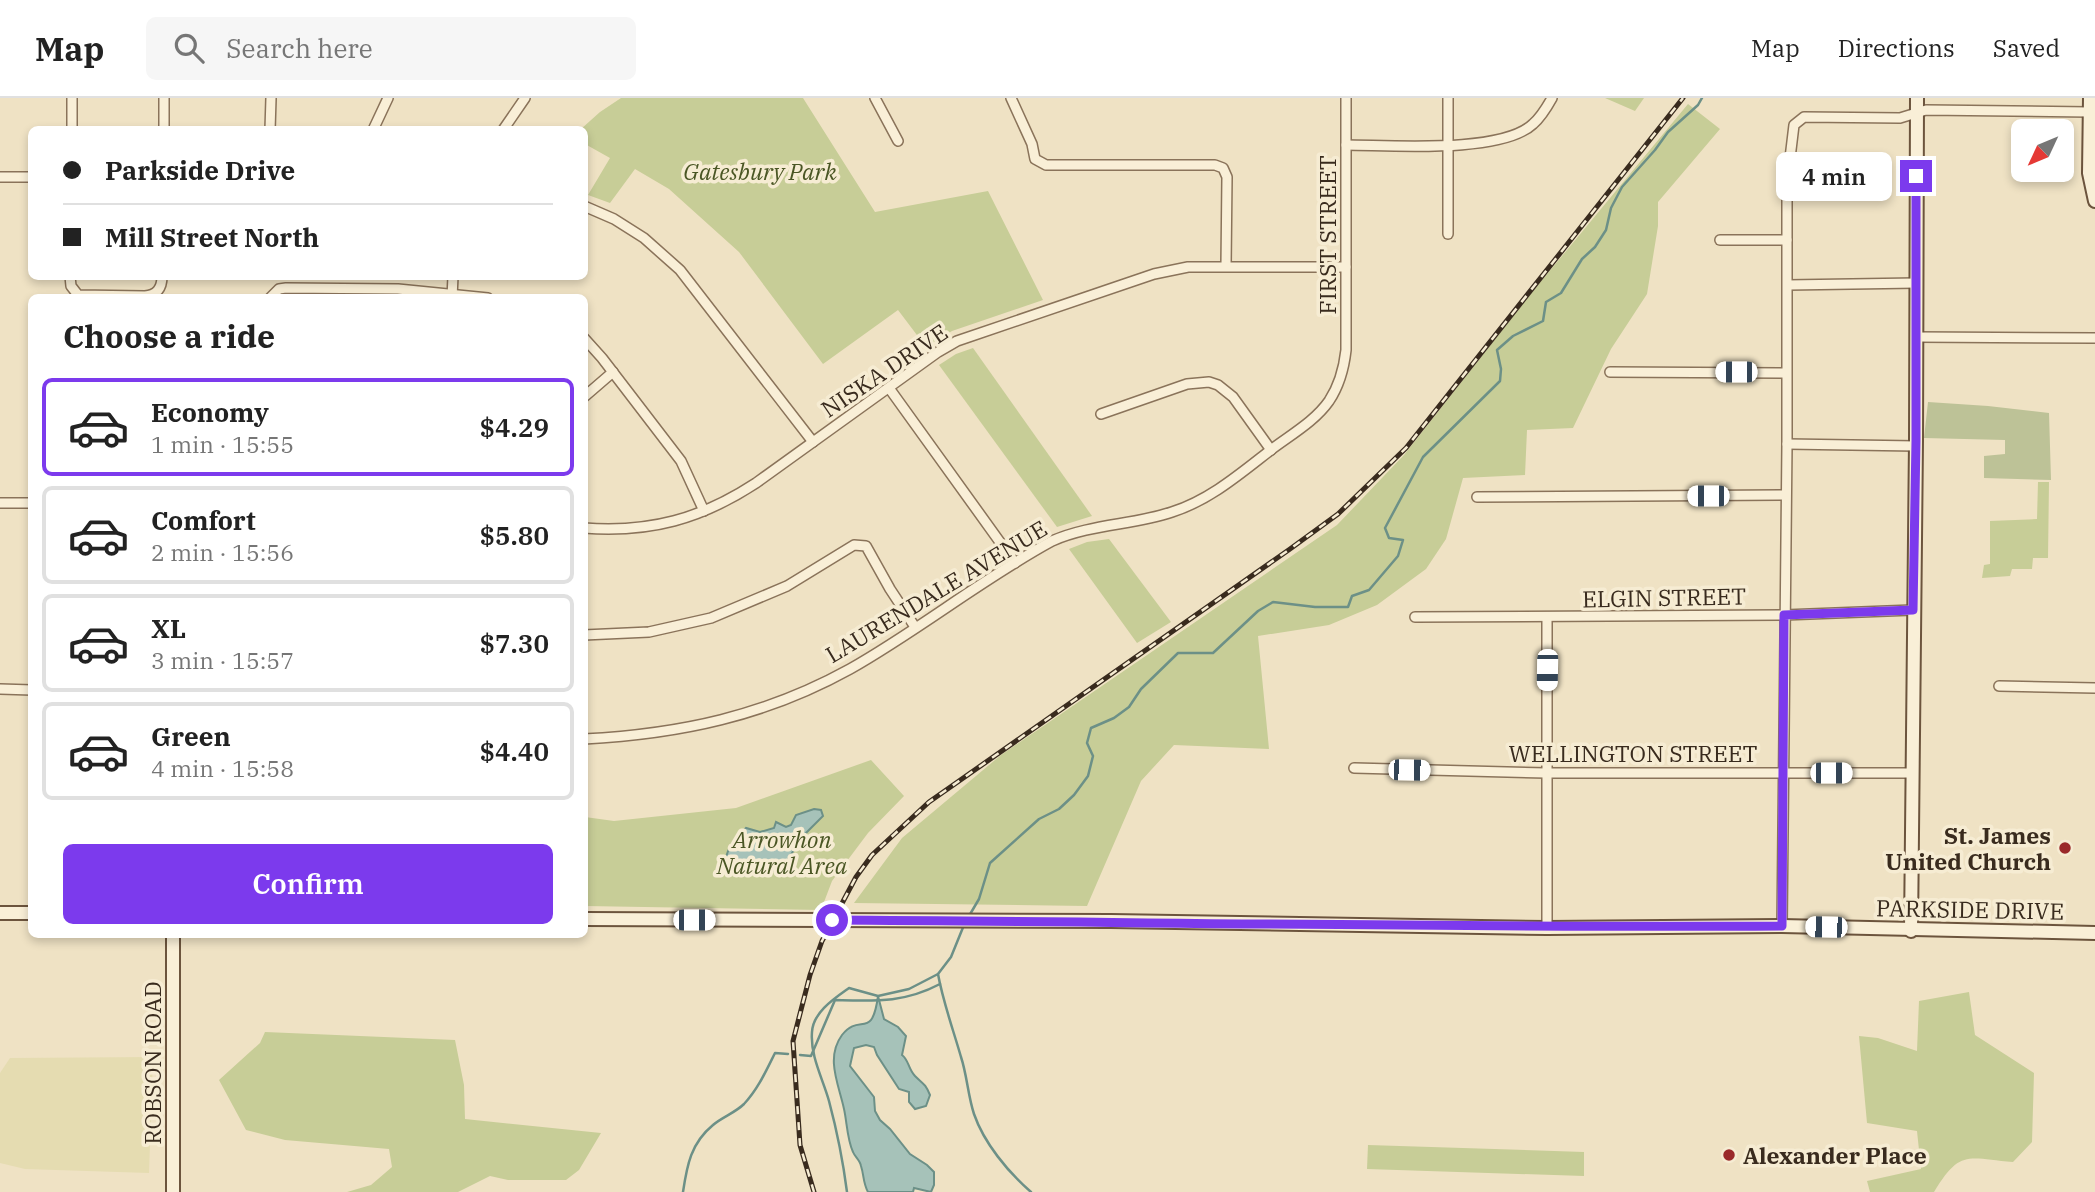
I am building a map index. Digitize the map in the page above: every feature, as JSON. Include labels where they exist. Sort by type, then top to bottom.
[{"type":"main road","points":[[1911,931],[1917,98]]},
{"type":"main road","points":[[2090,98],[2092,155],[2089,173],[2095,201]]},
{"type":"main road","points":[[0,913],[28,913]]},
{"type":"main road","name":"PARKSIDE DRIVE","points":[[588,919],[958,920],[1547,928],[1782,926],[1911,931],[2095,933]]},
{"type":"main road","name":"ROBSON ROAD","points":[[173,938],[173,1192]]},
{"type":"street","points":[[72,98],[72,126]]},
{"type":"street","points":[[164,98],[164,126]]},
{"type":"street","points":[[270,126],[271,98]]},
{"type":"street","points":[[375,126],[388,98]]},
{"type":"street","points":[[506,126],[525,98]]},
{"type":"street","points":[[876,98],[898,141]]},
{"type":"street","points":[[1011,98],[1032,144],[1035,159],[1046,166],[1202,165],[1223,168],[1227,177],[1226,266]]},
{"type":"street","name":"FIRST STREET","points":[[1342,372],[1346,350],[1346,98]]},
{"type":"street","points":[[1448,98],[1448,234]]},
{"type":"street","points":[[1346,145],[1476,144],[1504,139],[1532,126],[1552,98]]},
{"type":"street","points":[[1782,926],[1787,183],[1794,125],[1804,117],[1900,118],[1926,110],[2090,112]]},
{"type":"street","points":[[0,177],[28,177]]},
{"type":"street","points":[[588,208],[645,238],[680,270],[813,442]]},
{"type":"street","points":[[1720,240],[1787,240]]},
{"type":"street","name":"NISKA DRIVE","points":[[588,528],[650,528],[704,510],[741,493],[957,341],[1154,274],[1188,267],[1346,267]]},
{"type":"street","points":[[1788,285],[1916,283]]},
{"type":"street","points":[[274,294],[279,289],[286,288],[388,289],[441,294]]},
{"type":"street","points":[[1917,337],[2095,338]]},
{"type":"street","points":[[588,343],[681,461],[704,510]]},
{"type":"street","points":[[588,394],[613,372]]},
{"type":"street","name":"LAURENDALE AVENUE","points":[[588,739],[684,729],[753,713],[849,669],[1041,547],[1073,532],[1153,517],[1183,508],[1211,494],[1310,421],[1323,409],[1342,372]]},
{"type":"street","points":[[1610,372],[1786,373]]},
{"type":"street","points":[[1101,414],[1187,384],[1209,382],[1233,397],[1271,450]]},
{"type":"street","points":[[889,387],[1015,563]]},
{"type":"street","points":[[1787,444],[1916,446]]},
{"type":"street","points":[[1477,497],[1785,495]]},
{"type":"street","points":[[0,503],[28,503]]},
{"type":"street","points":[[588,635],[649,632],[711,618],[787,586],[854,545],[866,546],[915,627]]},
{"type":"street","name":"ELGIN STREET","points":[[1415,617],[1784,615],[1913,610]]},
{"type":"street","points":[[1547,618],[1547,928]]},
{"type":"street","points":[[1999,686],[2095,688]]},
{"type":"street","points":[[0,689],[28,690]]},
{"type":"street","name":"WELLINGTON STREET","points":[[1354,768],[1546,773],[1912,773]]},
{"type":"shaded area","points":[[153,1057],[149,1173],[25,1169],[0,1163],[0,1073],[10,1058]]},
{"type":"green space","name":"Gatesbury Park","points":[[621,98],[803,98],[875,212],[988,191],[1043,300],[952,331],[926,347],[898,310],[823,364],[739,252],[669,189],[635,169],[610,203],[588,195],[610,158],[588,146],[588,126],[584,126]]},
{"type":"green space","points":[[1605,98],[1644,98],[1635,111]]},
{"type":"green space","points":[[1688,104],[1720,129],[1658,202],[1658,226],[1647,294],[1611,349],[1573,428],[1527,430],[1525,475],[1463,478],[1446,539],[1426,569],[1377,605],[1329,625],[1258,636],[1269,749],[1174,745],[1141,781],[1087,906],[854,903],[902,838],[1001,755],[1337,525],[1404,455],[1533,291]]},
{"type":"green space","points":[[973,348],[1092,516],[1057,527],[939,365],[956,354]]},
{"type":"green space","points":[[1928,402],[2049,413],[2051,480],[1984,478],[1984,456],[2005,454],[2005,440],[1924,438]]},
{"type":"green space","points":[[2038,482],[2049,482],[2048,558],[2033,558],[2032,569],[2012,569],[2010,576],[1982,578],[1984,565],[1990,564],[1990,521],[2037,519]]},
{"type":"green space","points":[[1109,539],[1171,622],[1137,643],[1069,549],[1087,542]]},
{"type":"green space","name":"Arrowhon Natural Area","points":[[871,760],[904,796],[868,833],[832,881],[821,910],[588,906],[588,817],[614,821],[736,808]]},
{"type":"green space","points":[[1969,992],[1975,1035],[2034,1073],[2032,1142],[2013,1162],[1975,1158],[1958,1163],[1934,1192],[1870,1192],[1867,1181],[1921,1169],[1917,1131],[1867,1123],[1859,1036],[1878,1038],[1917,1051],[1919,1001]]},
{"type":"green space","points":[[265,1032],[455,1040],[464,1085],[465,1119],[601,1133],[579,1170],[566,1180],[508,1180],[490,1176],[458,1192],[347,1192],[371,1185],[392,1167],[389,1149],[285,1140],[246,1130],[219,1080],[260,1043]]},
{"type":"green space","points":[[1368,1145],[1584,1152],[1584,1176],[1367,1169]]},
{"type":"water","points":[[814,809],[821,810],[823,816],[804,835],[782,868],[740,876],[733,875],[725,867],[728,850],[746,828],[760,832],[774,828],[776,822],[786,827],[791,825],[796,815]]},
{"type":"water","points":[[878,996],[884,1019],[898,1027],[906,1036],[902,1055],[930,1095],[926,1106],[915,1109],[909,1102],[909,1092],[899,1089],[874,1047],[866,1045],[854,1048],[850,1066],[874,1097],[875,1111],[880,1120],[910,1154],[934,1172],[931,1192],[914,1188],[913,1192],[868,1192],[860,1164],[849,1142],[835,1072],[834,1053],[842,1035],[848,1029],[869,1022]]},
{"type":"waterway","points":[[969,916],[979,899],[990,863],[1039,819],[1059,809],[1088,776],[1093,756],[1087,743],[1091,728],[1114,718],[1129,707],[1141,689],[1178,653],[1213,653],[1258,611],[1273,602],[1315,607],[1348,607],[1352,596],[1369,590],[1398,556],[1403,540],[1389,538],[1385,528],[1423,457],[1500,381],[1501,369],[1497,350],[1513,336],[1543,321],[1546,302],[1561,293],[1582,259],[1595,247],[1606,230],[1611,208],[1622,187],[1668,132],[1698,105],[1702,98]]},
{"type":"waterway","points":[[964,925],[951,957],[938,974],[943,995],[978,1125],[998,1156],[1031,1192]]},
{"type":"waterway","points":[[847,1192],[835,1124],[813,1050],[813,1025],[826,1006],[849,988],[878,996],[909,989],[938,974]]},
{"type":"waterway","points":[[800,1055],[811,1056],[835,1000],[902,998],[940,984]]},
{"type":"waterway","points":[[683,1192],[688,1164],[700,1139],[717,1122],[744,1104],[758,1086],[775,1053],[788,1054]]},
{"type":"railway","points":[[814,1192],[800,1145],[793,1041],[822,941],[856,877],[872,855],[929,802],[1338,514],[1406,448],[1683,98]]},
{"type":"place","name":"St. James United Church","points":[[2065,848]]},
{"type":"place","name":"Alexander Place","points":[[1729,1155]]},
{"type":"route","points":[[832,920],[1547,928],[1782,926],[1784,615],[1913,610],[1916,176]]}]
